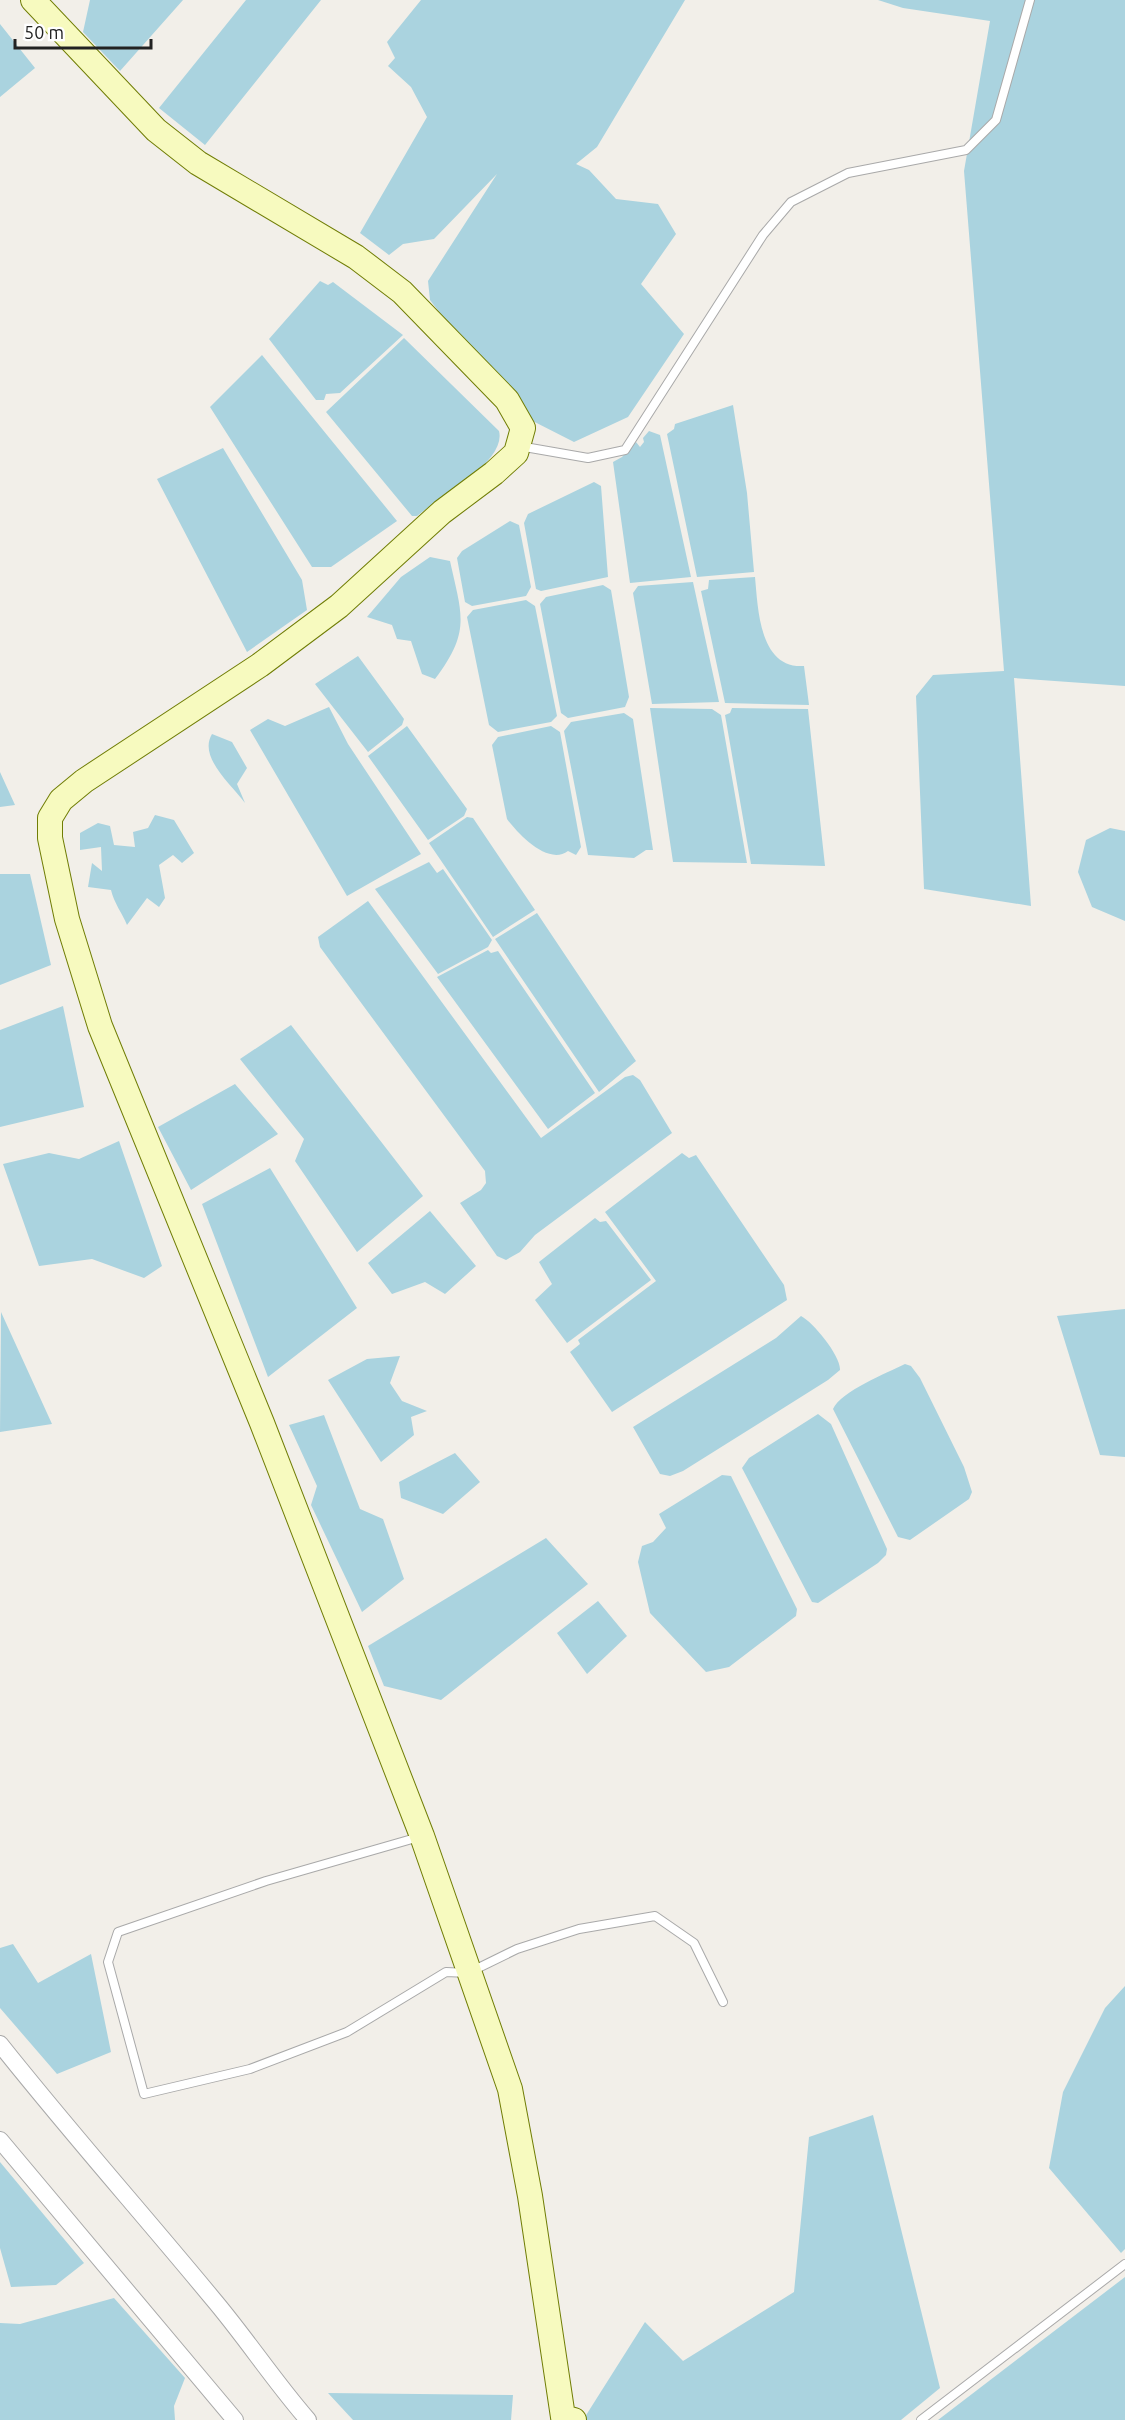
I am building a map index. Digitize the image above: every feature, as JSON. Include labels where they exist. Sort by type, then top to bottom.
[{"type":"street","points":[[33,0],[156,130],[198,162],[356,257],[402,292],[507,400],[523,428],[516,453],[494,473],[442,512],[339,606],[260,665],[84,781],[61,800],[50,818],[50,838],[67,919],[100,1026],[262,1423],[422,1836],[510,2089],[567,2419]]},
{"type":"street","points":[[0,2044],[73,2136],[214,2300],[283,2392],[308,2420]]},
{"type":"street","points":[[0,2140],[235,2420]]},
{"type":"lane","points":[[518,446],[588,458],[625,450],[763,235],[791,202],[848,173],[966,150],[996,120],[1030,0]]},
{"type":"lane","points":[[422,1836],[266,1881],[118,1932],[108,1962],[144,2094],[250,2069],[347,2032],[446,1972],[468,1973],[517,1949],[579,1929],[655,1916],[694,1943],[723,2002]]},
{"type":"lane","points":[[921,2420],[1125,2264]]},
{"type":"water","points":[[90,0],[183,0],[120,71],[83,32]]},
{"type":"water","points":[[246,0],[321,0],[205,145],[159,108]]},
{"type":"water","points":[[421,0],[685,0],[597,147],[576,164],[589,170],[616,199],[658,204],[676,234],[641,284],[684,334],[628,417],[574,442],[517,413],[430,300],[428,281],[497,174],[434,239],[403,244],[389,255],[360,233],[427,117],[411,87],[388,66],[395,58],[387,42]]},
{"type":"water","points":[[878,0],[1125,0],[1125,686],[1014,678],[1031,906],[924,889],[916,696],[933,675],[1004,671],[964,171],[990,21],[903,8]]},
{"type":"water","points":[[0,24],[35,68],[0,97]]},
{"type":"water","points":[[320,281],[328,285],[333,282],[403,335],[340,393],[326,394],[324,400],[316,400],[269,339]]},
{"type":"water","points":[[404,338],[499,431],[499,443],[493,455],[482,467],[417,516],[412,516],[326,412]]},
{"type":"water","points":[[262,355],[397,521],[331,567],[312,567],[210,407]]},
{"type":"water","points":[[733,405],[747,493],[754,572],[697,577],[667,434],[674,429],[675,424]]},
{"type":"water","points":[[649,431],[660,435],[691,577],[630,583],[613,462],[622,457],[636,442],[640,447]]},
{"type":"water","points":[[223,448],[302,580],[307,610],[247,652],[157,479]]},
{"type":"water","points":[[594,482],[601,486],[608,577],[541,591],[536,589],[524,523],[528,514]]},
{"type":"water","points":[[510,521],[519,525],[531,587],[526,596],[472,606],[465,602],[457,558],[462,551]]},
{"type":"water","points":[[430,557],[450,561],[460,610],[459,635],[454,648],[435,679],[422,674],[411,641],[397,639],[392,625],[367,617],[401,577]]},
{"type":"water","points":[[755,577],[764,634],[778,658],[789,664],[804,666],[809,705],[725,703],[701,591],[708,589],[709,580]]},
{"type":"water","points":[[693,582],[719,702],[652,704],[633,593],[638,586]]},
{"type":"water","points":[[603,585],[611,590],[629,697],[625,707],[568,718],[561,713],[540,604],[546,597]]},
{"type":"water","points":[[526,600],[535,606],[557,716],[551,722],[498,732],[489,725],[467,617],[473,610]]},
{"type":"water","points":[[358,656],[404,719],[402,725],[368,752],[315,684]]},
{"type":"water","points":[[329,707],[348,744],[421,854],[347,896],[250,730],[268,719],[285,726]]},
{"type":"water","points":[[650,708],[712,709],[721,715],[747,863],[673,862]]},
{"type":"water","points":[[732,708],[808,709],[825,866],[751,864],[725,715],[730,713]]},
{"type":"water","points":[[624,713],[633,719],[653,850],[646,850],[634,858],[588,855],[564,731],[571,722]]},
{"type":"water","points":[[407,726],[467,809],[464,816],[428,840],[368,756]]},
{"type":"water","points":[[551,726],[560,732],[581,847],[576,855],[568,851],[560,855],[543,851],[526,840],[507,819],[492,745],[498,737]]},
{"type":"water","points":[[212,734],[232,742],[247,768],[237,784],[245,803],[213,761],[209,752]]},
{"type":"water","points":[[0,772],[15,805],[0,807]]},
{"type":"water","points":[[155,815],[174,820],[194,853],[182,863],[173,855],[159,865],[165,898],[159,907],[147,898],[127,925],[111,890],[88,887],[92,863],[102,871],[101,847],[80,850],[80,833],[98,823],[110,826],[114,845],[135,847],[133,832],[148,828]]},
{"type":"water","points":[[467,817],[473,818],[535,910],[493,937],[429,843]]},
{"type":"water","points":[[1110,828],[1125,831],[1125,921],[1092,907],[1078,872],[1086,840]]},
{"type":"water","points":[[429,862],[437,873],[443,869],[492,940],[488,947],[438,974],[375,889]]},
{"type":"water","points":[[0,874],[30,874],[51,965],[0,985]]},
{"type":"water","points":[[368,901],[541,1138],[625,1077],[633,1075],[640,1080],[672,1133],[535,1235],[520,1252],[506,1260],[497,1256],[460,1203],[481,1190],[486,1183],[485,1171],[320,947],[318,937]]},
{"type":"water","points":[[537,913],[636,1061],[599,1092],[495,939]]},
{"type":"water","points":[[488,950],[491,953],[498,951],[595,1093],[548,1129],[437,977]]},
{"type":"water","points":[[63,1006],[84,1107],[0,1127],[0,1030]]},
{"type":"water","points":[[291,1025],[423,1196],[357,1252],[295,1161],[304,1139],[240,1059]]},
{"type":"water","points":[[235,1084],[278,1134],[191,1190],[158,1127]]},
{"type":"water","points":[[119,1141],[162,1266],[144,1278],[92,1259],[39,1266],[3,1164],[49,1153],[79,1159]]},
{"type":"water","points":[[682,1153],[689,1158],[696,1155],[784,1285],[787,1300],[612,1412],[570,1352],[580,1344],[578,1340],[656,1281],[605,1212]]},
{"type":"water","points":[[270,1168],[357,1308],[268,1377],[202,1204]]},
{"type":"water","points":[[430,1211],[476,1266],[445,1294],[425,1282],[392,1294],[368,1263]]},
{"type":"water","points":[[595,1218],[600,1222],[606,1221],[651,1280],[567,1343],[535,1300],[552,1284],[539,1262]]},
{"type":"water","points":[[1125,1309],[1125,1457],[1100,1455],[1057,1316]]},
{"type":"water","points":[[1,1312],[52,1424],[0,1432]]},
{"type":"water","points":[[801,1316],[825,1340],[836,1356],[840,1370],[828,1380],[683,1471],[670,1476],[660,1474],[633,1427],[776,1338]]},
{"type":"water","points":[[400,1356],[390,1383],[402,1401],[427,1411],[411,1417],[414,1435],[381,1462],[328,1380],[367,1359]]},
{"type":"water","points":[[905,1364],[911,1366],[920,1378],[964,1467],[972,1492],[969,1499],[910,1540],[898,1537],[833,1409],[838,1402],[855,1389]]},
{"type":"water","points":[[818,1414],[831,1424],[887,1549],[886,1555],[878,1563],[818,1603],[812,1602],[742,1468],[749,1458]]},
{"type":"water","points":[[324,1415],[360,1509],[383,1519],[404,1579],[362,1612],[311,1505],[317,1486],[289,1425]]},
{"type":"water","points":[[455,1453],[480,1482],[443,1514],[401,1498],[399,1482]]},
{"type":"water","points":[[722,1475],[731,1476],[797,1609],[796,1616],[729,1667],[706,1672],[650,1613],[638,1562],[642,1546],[653,1542],[666,1528],[659,1514]]},
{"type":"water","points":[[546,1538],[588,1584],[441,1700],[384,1686],[368,1646]]},
{"type":"water","points":[[598,1601],[627,1636],[587,1674],[557,1633]]},
{"type":"water","points":[[13,1944],[38,1983],[91,1954],[111,2052],[57,2074],[0,2008],[0,1948]]},
{"type":"water","points":[[1125,1986],[1125,2249],[1121,2253],[1049,2168],[1063,2092],[1105,2008]]},
{"type":"water","points":[[873,2115],[940,2388],[901,2420],[583,2420],[645,2322],[683,2361],[794,2292],[809,2137]]},
{"type":"water","points":[[0,2162],[84,2263],[56,2285],[11,2287],[0,2248]]},
{"type":"water","points":[[1125,2277],[1125,2420],[938,2420]]},
{"type":"water","points":[[114,2298],[185,2378],[174,2406],[175,2420],[0,2420],[0,2323],[20,2324]]},
{"type":"water","points":[[328,2393],[513,2395],[511,2420],[353,2420]]}]
